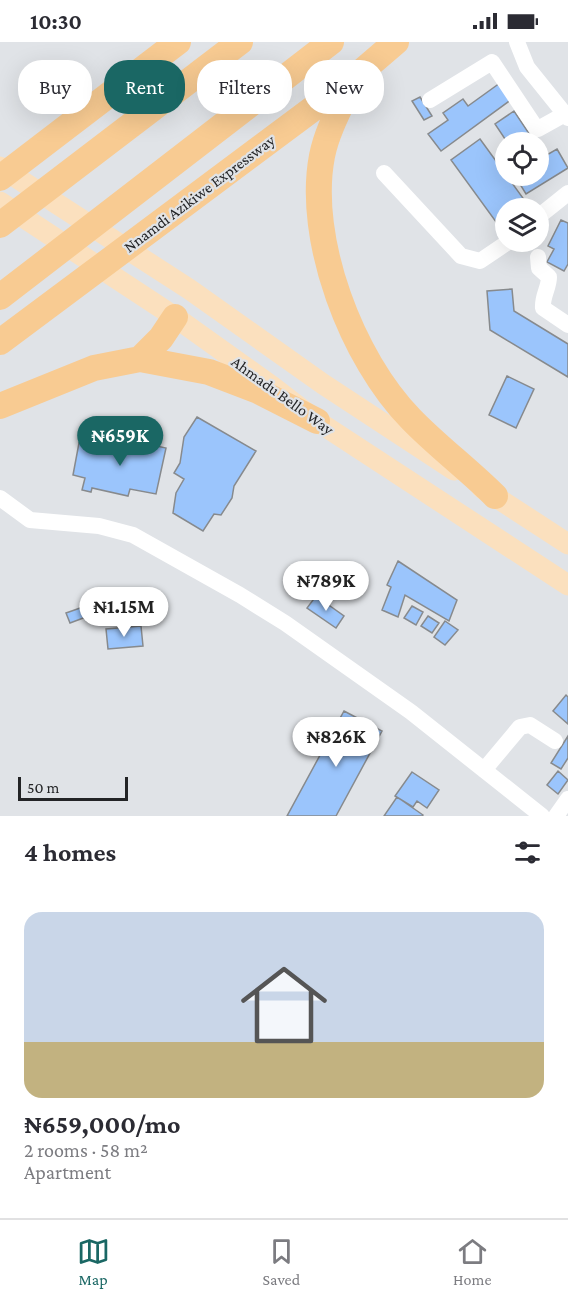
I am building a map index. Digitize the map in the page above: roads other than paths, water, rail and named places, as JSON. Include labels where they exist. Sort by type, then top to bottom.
[{"type":"highway","points":[[0,178],[178,42]]},
{"type":"highway","points":[[0,225],[240,42]]},
{"type":"highway","points":[[0,297],[331,42]]},
{"type":"highway","name":"Nnamdi Azikiwe Expressway","points":[[375,60],[396,42]]},
{"type":"highway","name":"Nnamdi Azikiwe Expressway","points":[[0,342],[306,114]]},
{"type":"highway","points":[[339,114],[322,153],[318,187],[321,236],[329,268],[351,328],[396,403],[495,496]]},
{"type":"highway","points":[[140,359],[161,339],[175,317]]},
{"type":"highway","points":[[0,406],[94,368],[140,359],[209,372],[256,390],[317,421]]},
{"type":"main road","name":"Ahmadu Bello Way","points":[[0,167],[170,277],[323,384],[568,544]]},
{"type":"main road","name":"Ahmadu Bello Way","points":[[0,202],[175,317],[317,421],[568,585]]},
{"type":"street","points":[[430,100],[492,62],[536,128],[567,116],[527,67],[517,42]]},
{"type":"street","points":[[384,173],[461,256],[480,261],[495,251]]},
{"type":"street","points":[[549,209],[568,194]]},
{"type":"street","points":[[538,257],[539,268],[549,277],[549,284],[542,300],[543,308],[568,325]]},
{"type":"street","points":[[0,498],[30,520],[99,525],[133,535],[240,595],[372,683],[542,816]]},
{"type":"street","points":[[484,770],[520,727],[530,724],[555,741]]},
{"type":"street","points":[[556,816],[568,799]]}]
